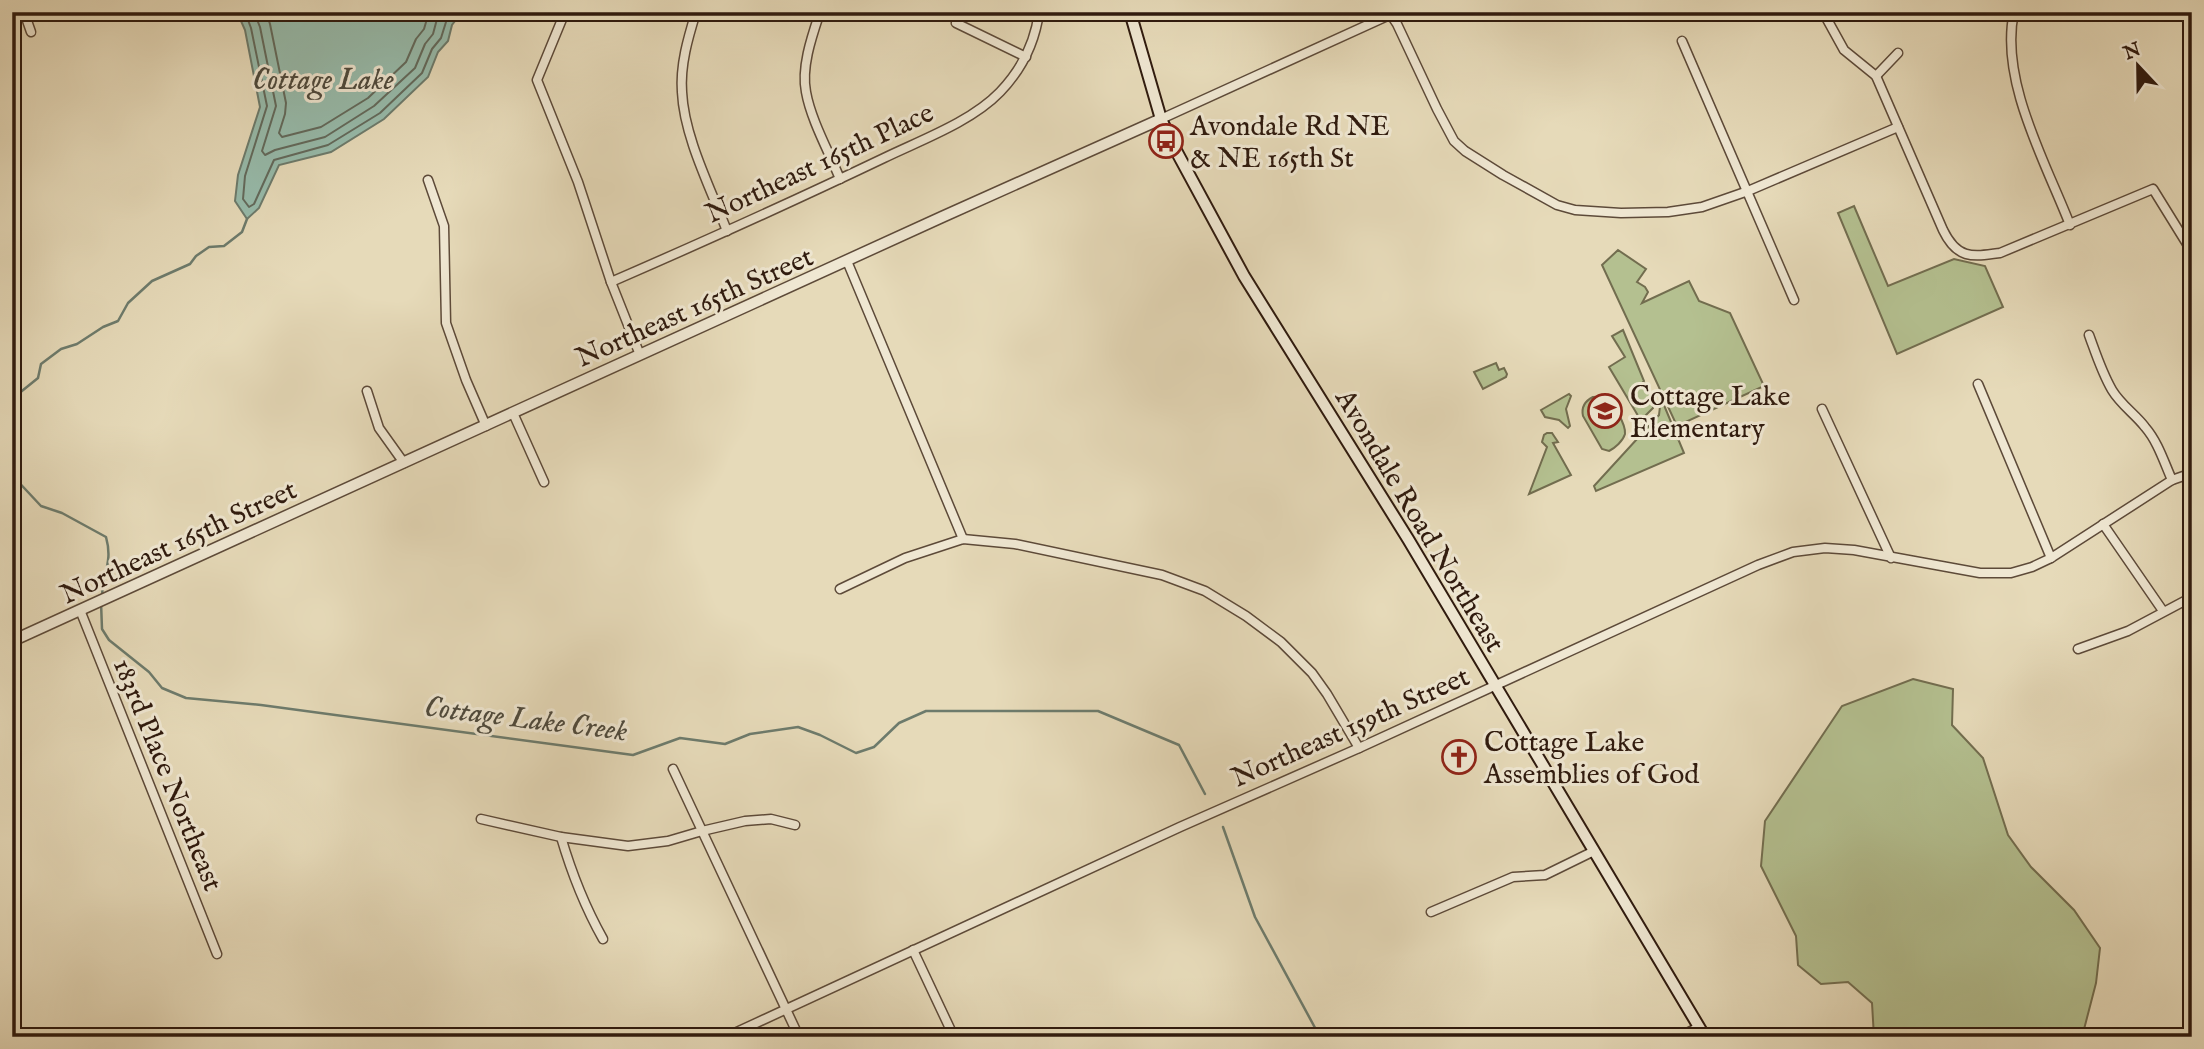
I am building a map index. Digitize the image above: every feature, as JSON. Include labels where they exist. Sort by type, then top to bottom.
[{"type":"main road","name":"Avondale Road Northeast","points":[[1130,12],[1161,119],[1244,276],[1408,538],[1702,1032]]},
{"type":"street","points":[[24,12],[31,32]]},
{"type":"street","points":[[565,12],[537,80],[578,181],[611,282],[640,355]]},
{"type":"street","points":[[696,12],[684,52],[681,89],[683,111],[689,134],[727,231]]},
{"type":"street","points":[[820,12],[806,69],[806,92],[841,179]]},
{"type":"street","name":"Northeast 165th Place","points":[[611,282],[841,179],[950,126],[978,109],[998,94],[1026,57],[1037,27],[1039,12]]},
{"type":"street","points":[[1823,12],[1844,50],[1876,76],[1942,230],[1950,244],[1962,254],[1977,256],[2000,253],[2153,189],[2192,252]]},
{"type":"street","points":[[2014,12],[2011,49],[2013,76],[2024,112],[2070,225]]},
{"type":"street","points":[[1391,13],[1448,132],[1465,151],[1558,205],[1575,210],[1668,212],[1702,207],[1748,191],[1898,127]]},
{"type":"street","name":"Northeast 165th Street","points":[[12,641],[1391,13]]},
{"type":"street","points":[[956,23],[1026,57]]},
{"type":"street","points":[[1682,41],[1794,300]]},
{"type":"street","points":[[1876,76],[1898,52]]},
{"type":"street","points":[[428,180],[444,226],[446,323],[486,426]]},
{"type":"street","points":[[847,261],[964,538]]},
{"type":"street","points":[[2089,335],[2100,367],[2112,390],[2156,442],[2172,481]]},
{"type":"street","points":[[1978,384],[2052,558],[2172,481],[2192,473]]},
{"type":"street","points":[[367,391],[379,428],[404,463]]},
{"type":"street","points":[[1822,409],[1891,558]]},
{"type":"street","points":[[513,413],[544,482]]},
{"type":"street","points":[[2103,524],[2163,611]]},
{"type":"street","points":[[840,589],[905,558],[964,538],[1015,544],[1162,575],[1205,591],[1281,642],[1312,673],[1359,748]]},
{"type":"street","name":"Northeast 159th Street","points":[[726,1037],[1758,565],[1793,552],[1825,548],[1853,550],[1980,573],[2011,573],[2052,558]]},
{"type":"street","points":[[2078,649],[2128,631],[2192,597]]},
{"type":"street","name":"183rd Place Northeast","points":[[80,610],[216,954]]},
{"type":"street","points":[[673,769],[799,1037]]},
{"type":"street","points":[[481,819],[561,836],[638,846],[745,821],[771,819],[795,825]]},
{"type":"street","points":[[561,836],[573,873],[603,939]]},
{"type":"street","points":[[1431,912],[1513,877],[1545,875],[1594,852]]},
{"type":"street","points":[[913,950],[954,1037]]},
{"type":"street","points":[[1679,1037],[1702,1032]]},
{"type":"shaded area","points":[[1854,206],[1888,286],[1954,259],[1985,266],[2003,307],[1897,354],[1838,213]]},
{"type":"shaded area","points":[[1618,250],[1646,269],[1637,282],[1648,292],[1642,303],[1689,281],[1699,301],[1730,313],[1764,386],[1677,426],[1602,265]]},
{"type":"shaded area","points":[[1623,330],[1652,398],[1653,408],[1642,419],[1609,367],[1625,357],[1612,336]]},
{"type":"shaded area","points":[[1496,363],[1499,370],[1504,368],[1506,377],[1483,389],[1474,372]]},
{"type":"shaded area","points":[[1569,394],[1571,396],[1566,409],[1570,426],[1568,428],[1559,420],[1545,417],[1541,410]]},
{"type":"shaded area","points":[[1593,397],[1605,398],[1623,425],[1624,437],[1609,451],[1602,449],[1583,416],[1584,405]]},
{"type":"shaded area","points":[[1661,398],[1684,453],[1596,491],[1594,486],[1659,415]]},
{"type":"shaded area","points":[[1547,433],[1552,433],[1558,442],[1553,443],[1571,475],[1529,494],[1547,447],[1542,442]]},
{"type":"shaded area","points":[[1913,679],[1953,689],[1952,725],[1983,758],[2008,835],[2031,867],[2074,910],[2100,948],[2096,983],[2082,1037],[1874,1037],[1872,1003],[1848,982],[1821,984],[1798,965],[1796,936],[1761,866],[1765,821],[1842,706]]},
{"type":"water","name":"Cottage Lake","points":[[237,12],[462,12],[452,25],[448,41],[438,52],[428,77],[384,119],[331,152],[279,165],[259,208],[247,219],[235,201],[238,175],[260,107],[245,30]]},
{"type":"waterway","name":"Cottage Lake Creek","points":[[12,399],[38,378],[41,364],[61,349],[77,344],[103,327],[118,321],[128,303],[152,281],[190,264],[209,247],[224,246],[242,232],[247,219]]},
{"type":"waterway","name":"Cottage Lake Creek","points":[[12,475],[41,506],[62,513],[106,537],[108,560],[102,596]]},
{"type":"waterway","name":"Cottage Lake Creek","points":[[101,602],[102,629],[109,640],[149,672],[162,688],[186,698],[261,705],[633,755],[680,738],[725,744],[750,734],[798,727],[856,753],[874,747],[899,723],[926,711],[1098,711],[1179,745],[1205,794]]},
{"type":"waterway","name":"Cottage Lake Creek","points":[[1223,827],[1255,917],[1320,1037]]},
{"type":"place","name":"Avondale Rd NE & NE 165th St","points":[[1166,141]]},
{"type":"place","name":"Cottage Lake Elementary","points":[[1605,411]]},
{"type":"place","name":"Cottage Lake Assemblies of God","points":[[1459,757]]}]
